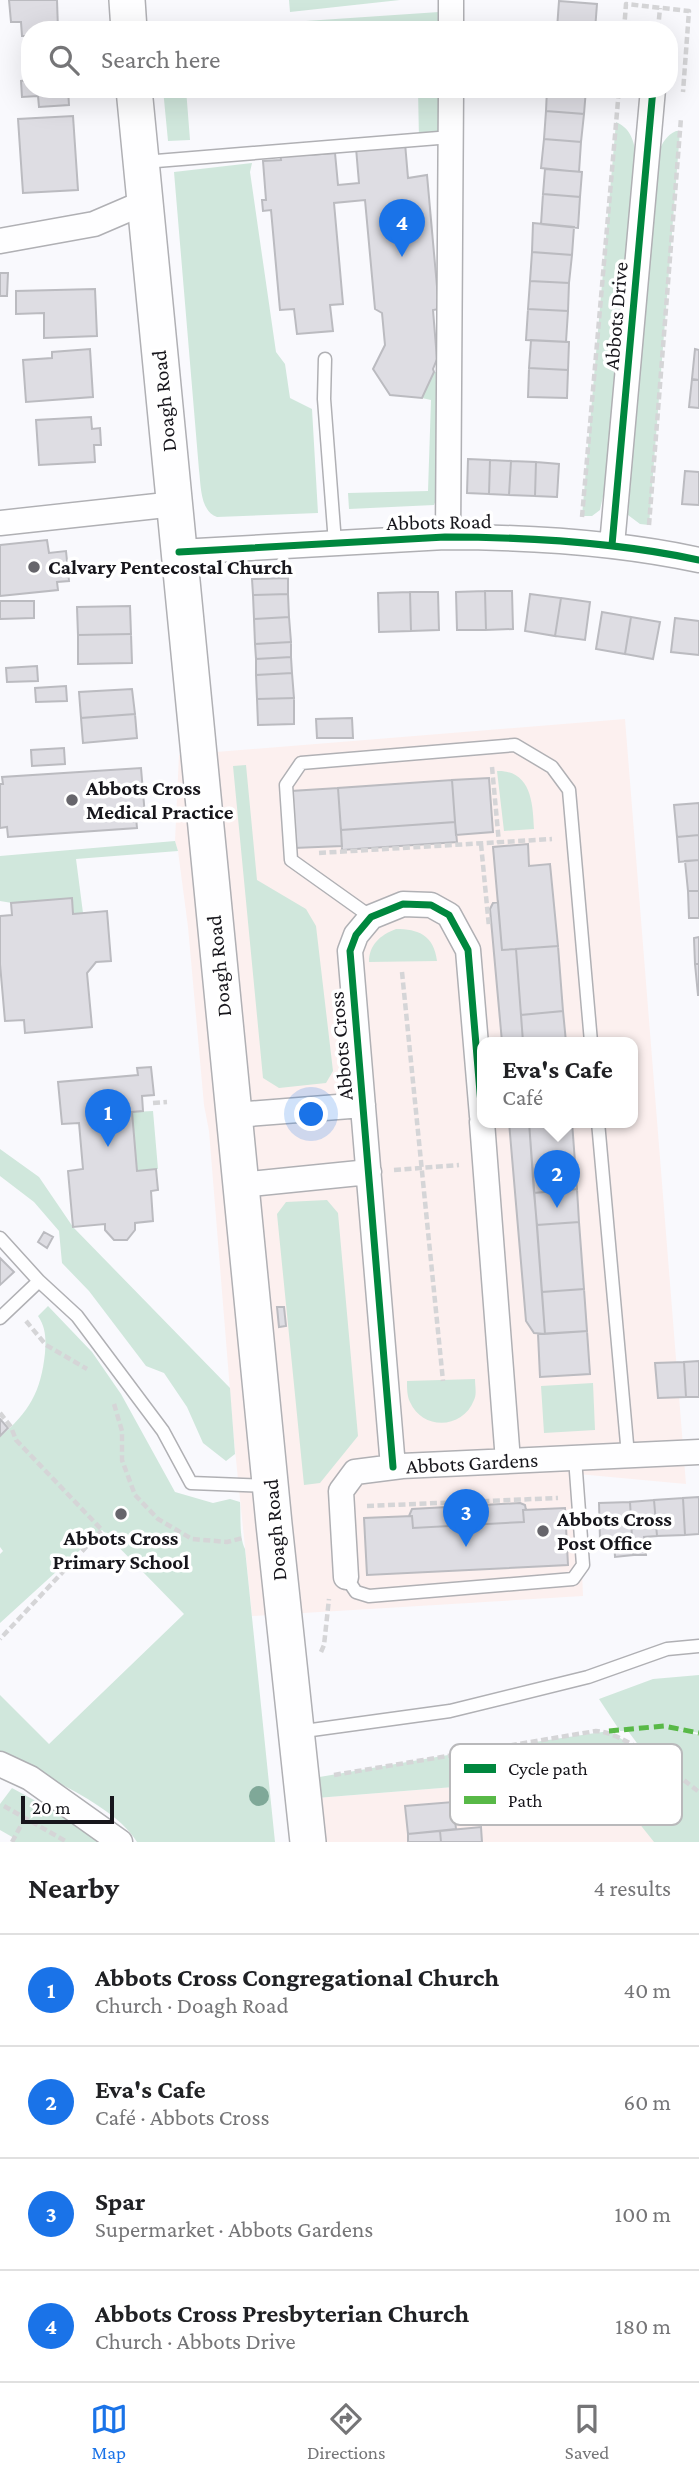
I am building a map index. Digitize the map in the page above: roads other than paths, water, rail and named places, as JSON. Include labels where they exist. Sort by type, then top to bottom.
[{"type":"main road","points":[[127,0],[128,21]]},
{"type":"main road","name":"Doagh Road","points":[[135,98],[308,1842]]},
{"type":"street","points":[[451,21],[452,0]]},
{"type":"street","points":[[449,537],[451,98]]},
{"type":"street","name":"Abbots Drive","points":[[612,545],[652,98]]},
{"type":"street","points":[[0,241],[94,225],[144,202]]},
{"type":"street","points":[[0,523],[175,504]]},
{"type":"street","name":"Abbots Road","points":[[179,552],[449,537],[612,545],[648,549],[699,560]]},
{"type":"street","points":[[371,917],[404,904],[431,905],[449,915],[468,950],[477,1057]]},
{"type":"street","name":"Abbots Cross","points":[[371,917],[356,935],[350,951],[393,1467]]},
{"type":"street","points":[[235,1115],[363,1105]]},
{"type":"street","points":[[483,1128],[508,1461]]},
{"type":"street","points":[[241,1185],[369,1172]]},
{"type":"street","name":"Abbots Gardens","points":[[346,1577],[341,1491],[355,1472],[393,1467],[699,1451]]},
{"type":"street","points":[[0,1763],[30,1778],[120,1842]]},
{"type":"lane","points":[[140,162],[451,137]]},
{"type":"lane","points":[[325,359],[324,399],[335,543]]},
{"type":"lane","points":[[371,917],[291,860],[286,785],[301,763],[515,746],[552,767],[569,790],[591,1037]]},
{"type":"lane","points":[[599,1128],[628,1455]]},
{"type":"lane","points":[[0,1238],[39,1281],[77,1315],[163,1431],[191,1483],[271,1486]]},
{"type":"lane","points":[[0,1318],[39,1281]]},
{"type":"lane","points":[[346,1577],[356,1592],[369,1596],[573,1579],[583,1565],[575,1458]]},
{"type":"lane","points":[[297,1732],[450,1711],[588,1677],[667,1649],[699,1646]]},
{"type":"place","name":"Abbots Cross Presbyterian Church","points":[[402,257]]},
{"type":"place","name":"Calvary Pentecostal Church","points":[[34,567]]},
{"type":"place","name":"Abbots Cross Medical Practice","points":[[72,800]]},
{"type":"place","name":"Abbots Cross Congregational Church","points":[[108,1147]]},
{"type":"place","name":"Eva's Cafe","points":[[557,1208]]},
{"type":"place","name":"Abbots Cross Primary School","points":[[121,1514]]},
{"type":"place","name":"Abbots Cross Post Office","points":[[543,1531]]},
{"type":"place","name":"Spar","points":[[466,1547]]}]
